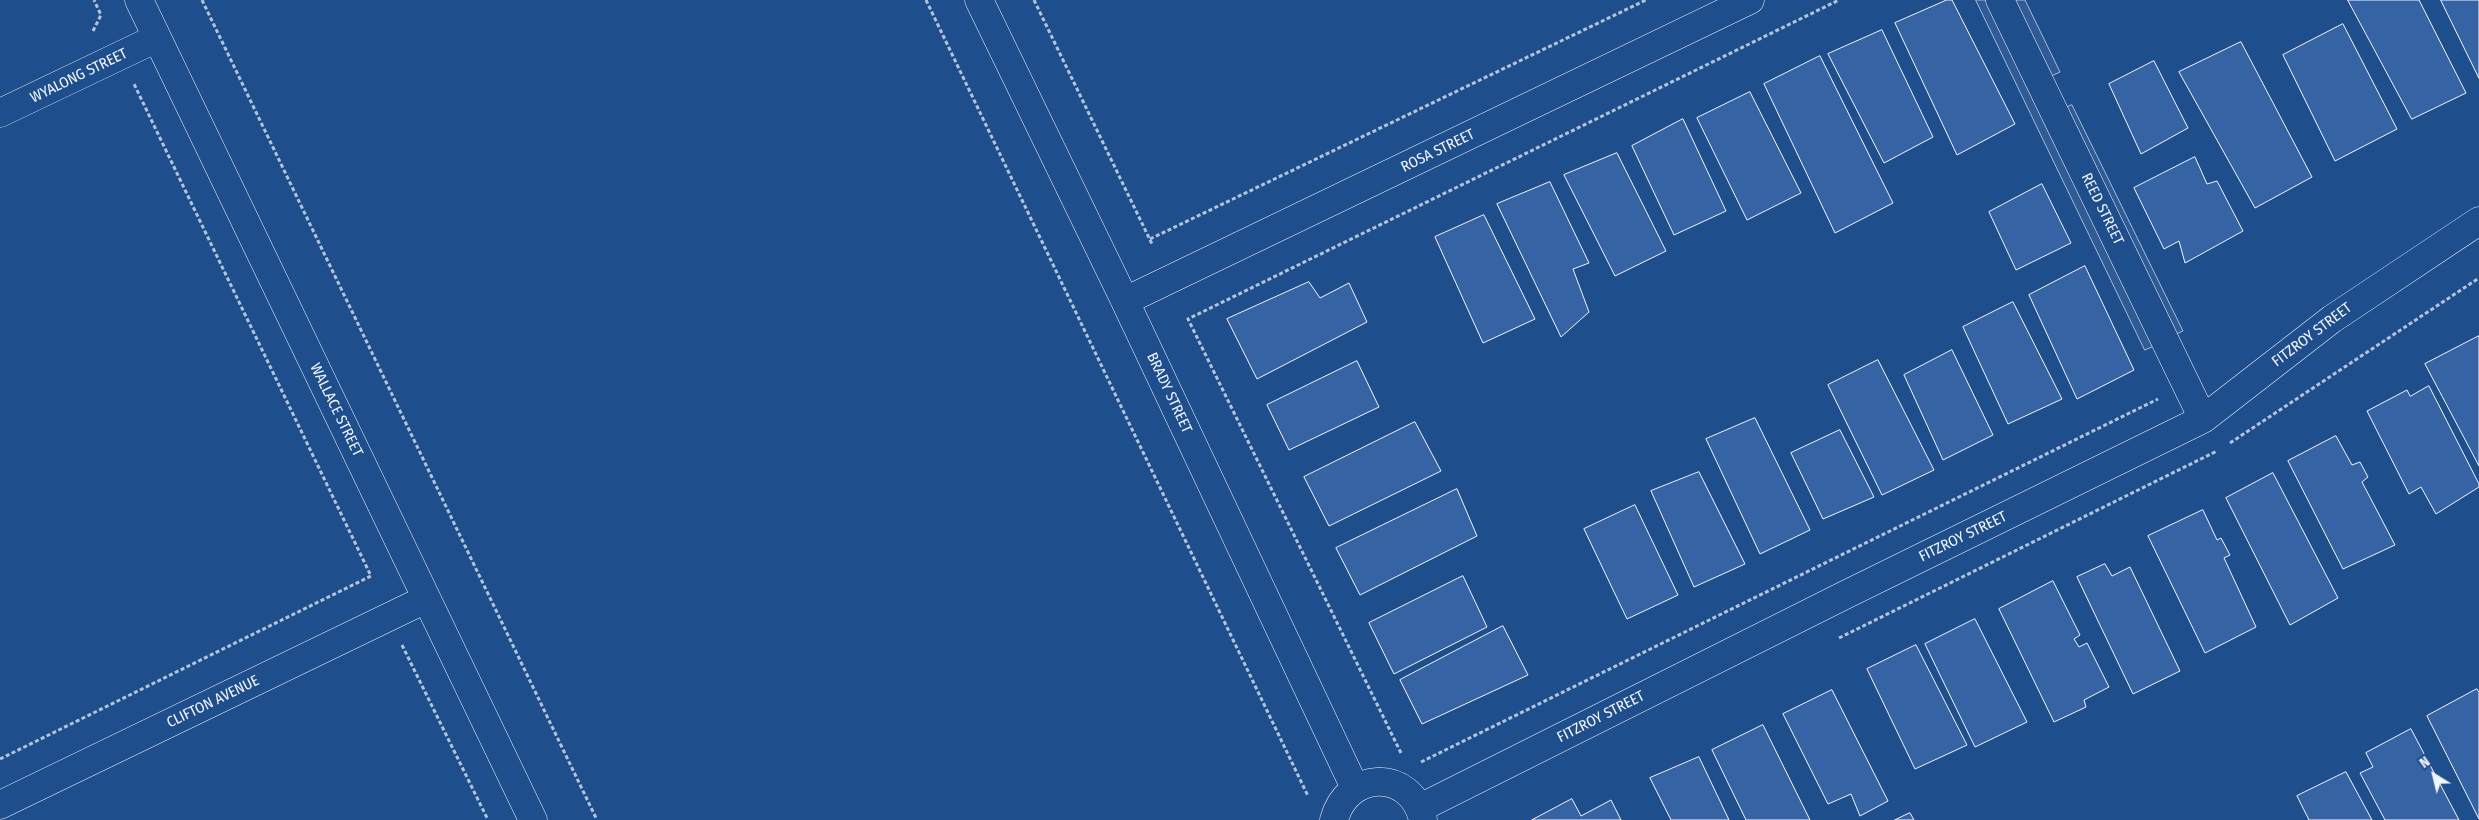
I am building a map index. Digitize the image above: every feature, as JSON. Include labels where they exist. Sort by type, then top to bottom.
[{"type":"street","name":"WALLACE STREET","points":[[139,0],[533,820]]},
{"type":"street","name":"BRADY STREET","points":[[978,0],[1125,301],[1355,788]]},
{"type":"street","name":"ROSA STREET","points":[[1125,301],[1750,0]]},
{"type":"street","name":"REED STREET","points":[[2000,0],[2203,419]]},
{"type":"street","name":"WYALONG STREET","points":[[0,113],[157,38]]},
{"type":"street","name":"FITZROY STREET","points":[[1421,814],[1847,594],[2203,419],[2332,319],[2479,221]]},
{"type":"street","name":"CLIFTON AVENUE","points":[[0,805],[426,599]]},
{"type":"street","points":[[1334,820],[1337,808],[1345,796],[1355,788],[1370,782],[1385,781],[1400,786],[1411,796],[1421,814]]},
{"type":"path","points":[[202,0],[597,820]]},
{"type":"path","points":[[926,0],[1312,802]]},
{"type":"path","points":[[1034,0],[1152,244]]},
{"type":"path","points":[[1150,239],[1646,0]]},
{"type":"path","points":[[1404,758],[1188,319],[1839,0]]},
{"type":"path","points":[[0,759],[371,576],[130,76]]},
{"type":"path","points":[[1419,763],[2163,397]]},
{"type":"path","points":[[398,638],[488,820]]},
{"type":"shaded area","points":[[1976,0],[1988,0],[2154,346],[2145,350]]},
{"type":"shaded area","points":[[2012,0],[2025,0],[2060,72],[2049,77]]},
{"type":"shaded area","points":[[2072,105],[2183,331],[2174,335],[2063,109]]},
{"type":"building","points":[[1947,0],[1952,0],[2015,124],[1957,155],[1895,23]]},
{"type":"building","points":[[2348,0],[2419,0],[2466,93],[2412,119]]},
{"type":"building","points":[[2441,0],[2479,0],[2479,78]]},
{"type":"building","points":[[2343,24],[2397,129],[2335,161],[2283,55]]},
{"type":"building","points":[[1882,30],[1933,137],[1884,163],[1828,54]]},
{"type":"building","points":[[2241,42],[2312,177],[2255,208],[2179,72]]},
{"type":"building","points":[[1820,56],[1893,203],[1835,233],[1764,84]]},
{"type":"building","points":[[2154,61],[2188,128],[2141,154],[2109,84]]},
{"type":"building","points":[[1750,92],[1801,193],[1747,220],[1697,118]]},
{"type":"building","points":[[1683,119],[1726,211],[1674,235],[1632,146]]},
{"type":"building","points":[[1617,153],[1666,251],[1615,276],[1564,175]]},
{"type":"building","points":[[2195,157],[2207,184],[2217,181],[2243,231],[2185,263],[2179,241],[2164,249],[2134,188]]},
{"type":"building","points":[[1550,182],[1589,263],[1573,269],[1589,312],[1561,337],[1497,204]]},
{"type":"building","points":[[2042,184],[2071,243],[2016,270],[1989,212]]},
{"type":"building","points":[[1484,215],[1535,319],[1483,343],[1435,237]]},
{"type":"building","points":[[2085,266],[2134,370],[2077,399],[2029,295]]},
{"type":"building","points":[[1309,282],[1320,298],[1349,283],[1367,322],[1257,379],[1227,319]]},
{"type":"building","points":[[2013,302],[2062,399],[2008,424],[1963,327]]},
{"type":"building","points":[[2479,336],[2479,466],[2425,364]]},
{"type":"building","points":[[1952,350],[1993,435],[1943,460],[1904,375]]},
{"type":"building","points":[[1878,360],[1934,470],[1882,495],[1828,385]]},
{"type":"building","points":[[1357,361],[1379,407],[1289,450],[1267,405]]},
{"type":"building","points":[[2429,386],[2479,484],[2479,487],[2436,514],[2421,487],[2409,494],[2367,411],[2407,390],[2410,396]]},
{"type":"building","points":[[1755,418],[1810,530],[1760,554],[1706,439]]},
{"type":"building","points":[[1415,422],[1441,471],[1329,526],[1304,477]]},
{"type":"building","points":[[1840,430],[1874,497],[1823,519],[1791,453]]},
{"type":"building","points":[[2336,436],[2352,465],[2360,462],[2368,477],[2362,482],[2395,545],[2343,569],[2288,461]]},
{"type":"building","points":[[1699,472],[1745,564],[1694,587],[1651,491]]},
{"type":"building","points":[[2273,473],[2338,598],[2290,625],[2226,498]]},
{"type":"building","points":[[1457,489],[1477,536],[1360,595],[1336,548]]},
{"type":"building","points":[[1635,505],[1678,595],[1627,619],[1584,529]]},
{"type":"building","points":[[2203,510],[2217,540],[2221,538],[2230,555],[2224,558],[2256,627],[2205,653],[2148,536]]},
{"type":"building","points":[[2105,564],[2112,576],[2130,567],[2180,671],[2133,694],[2077,577]]},
{"type":"building","points":[[1463,576],[1487,627],[1394,674],[1369,623]]},
{"type":"building","points":[[2053,581],[2080,635],[2074,639],[2079,647],[2087,643],[2109,687],[2084,700],[2086,707],[2054,722],[1999,609]]},
{"type":"building","points":[[1975,619],[2027,722],[1975,747],[1925,644]]},
{"type":"building","points":[[1503,626],[1528,675],[1422,724],[1400,680]]},
{"type":"building","points":[[1916,645],[1967,745],[1915,769],[1867,669]]},
{"type":"building","points":[[2477,689],[2479,692],[2479,819],[2427,716]]},
{"type":"building","points":[[1832,690],[1888,801],[1860,816],[1851,794],[1828,804],[1783,714]]},
{"type":"building","points":[[1763,725],[1810,820],[1746,820],[1712,750]]},
{"type":"building","points":[[2411,729],[2459,820],[2385,820],[2360,773],[2373,767],[2366,753]]},
{"type":"building","points":[[1699,757],[1729,820],[1671,820],[1650,778]]},
{"type":"building","points":[[2346,772],[2372,820],[2309,820],[2297,796]]},
{"type":"building","points":[[1572,799],[1581,816],[1611,800],[1621,820],[1532,820]]},
{"type":"building","points":[[1910,813],[1914,820],[1895,820]]}]
